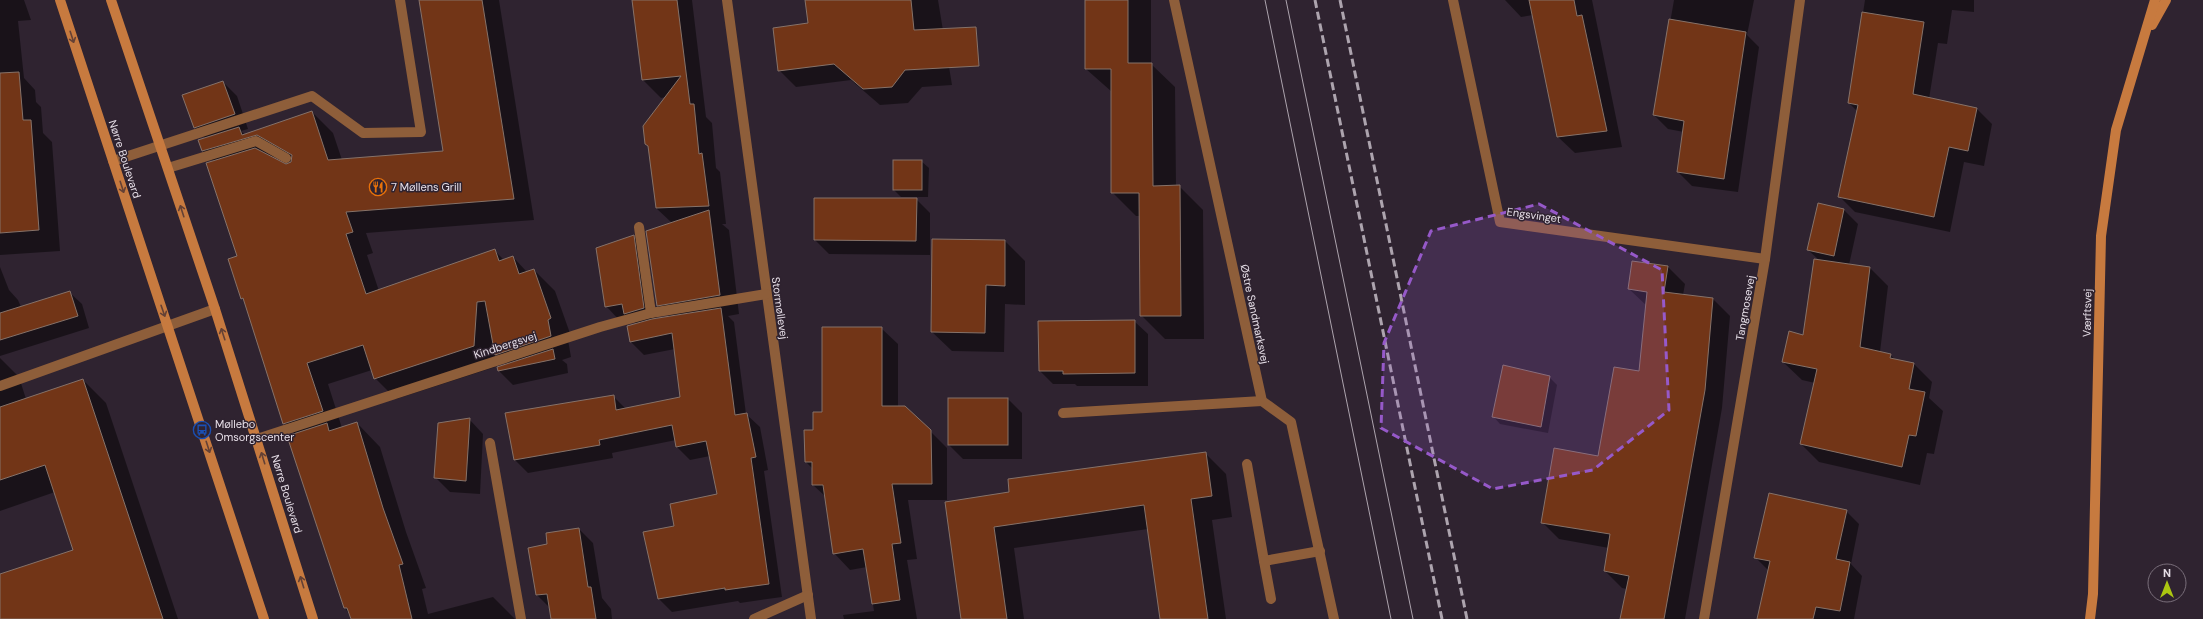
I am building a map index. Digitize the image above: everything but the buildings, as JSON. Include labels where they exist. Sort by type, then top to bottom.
[{"type":"street","name":"Nørre Boulevard","points":[[60,0],[264,619]]},
{"type":"street","name":"Nørre Boulevard","points":[[111,0],[215,308],[313,619]]},
{"type":"street","points":[[113,161],[312,96],[363,133],[421,132],[400,0]]},
{"type":"street","name":"Stormøllevej","points":[[727,0],[811,619]]},
{"type":"street","name":"Østre Sandmarksvej","points":[[1174,0],[1262,401]]},
{"type":"street","name":"Engsvinget","points":[[1453,0],[1500,222],[1765,259]]},
{"type":"street","name":"Tangmosevej","points":[[1704,619],[1765,259],[1800,0]]},
{"type":"street","name":"Værftsvej","points":[[2090,619],[2093,594],[2101,236],[2116,130],[2145,38],[2155,0]]},
{"type":"street","name":"Værftsvej","points":[[2145,38],[2166,0]]},
{"type":"street","points":[[168,168],[256,141],[286,158]]},
{"type":"street","points":[[639,227],[651,313]]},
{"type":"street","name":"Kindbergsvej","points":[[257,438],[600,327],[651,313],[766,294]]},
{"type":"street","points":[[0,386],[215,308]]},
{"type":"street","points":[[1063,413],[1262,401],[1291,422],[1334,619]]},
{"type":"street","points":[[490,443],[521,619]]},
{"type":"street","points":[[1247,464],[1271,599]]},
{"type":"street","points":[[1264,561],[1320,551]]},
{"type":"street","name":"Værftsvej","points":[[2093,594],[2098,619]]},
{"type":"street","points":[[754,619],[808,595]]},
{"type":"highlighted area","points":[[1539,204],[1662,270],[1669,410],[1593,470],[1493,489],[1381,428],[1384,343],[1431,231]]},
{"type":"tram line","points":[[1265,0],[1391,619]]},
{"type":"tram line","points":[[1286,0],[1413,619]]},
{"type":"railway","points":[[1315,0],[1442,619]]},
{"type":"railway","points":[[1340,0],[1467,619]]},
{"type":"place","name":"7 Møllens Grill","points":[[378,187]]},
{"type":"place","name":"Møllebo Omsorgscenter","points":[[202,430]]}]
